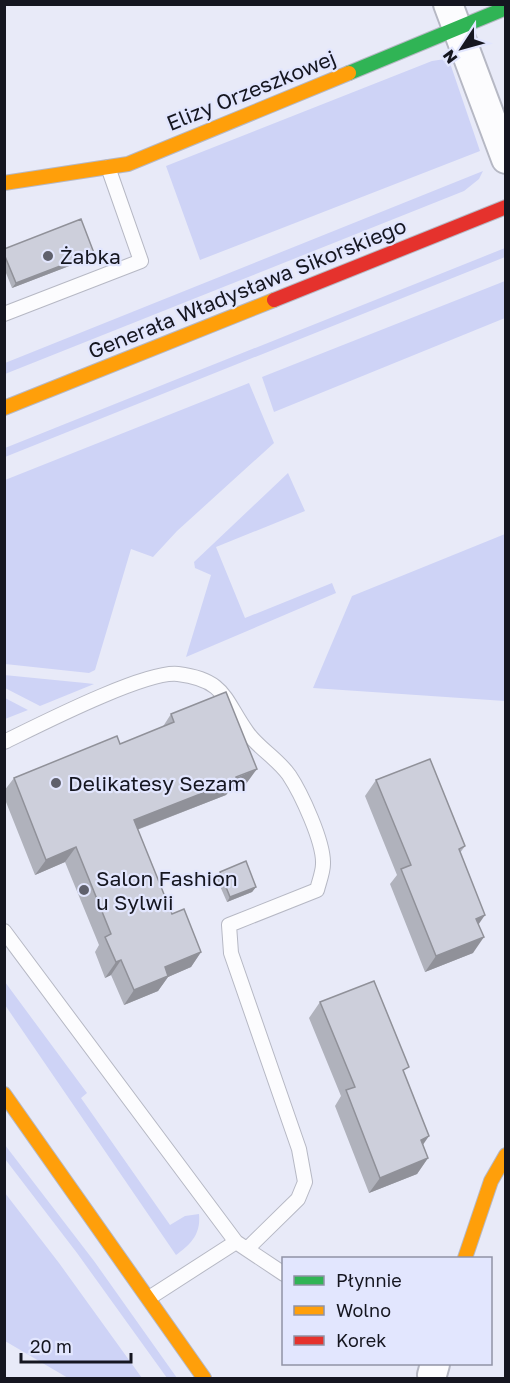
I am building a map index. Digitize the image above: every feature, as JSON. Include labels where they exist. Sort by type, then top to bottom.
[{"type":"street","name":"Elizy Orzeszkowej","points":[[4,183],[128,164],[453,16],[506,8]]},
{"type":"street","points":[[453,16],[506,159]]},
{"type":"street","name":"Generała Władysława Sikorskiego","points":[[4,408],[506,207]]},
{"type":"street","points":[[4,1095],[204,1378]]},
{"type":"street","points":[[465,1257],[487,1189],[506,1155]]},
{"type":"lane","points":[[4,314],[141,261],[108,167]]},
{"type":"lane","points":[[4,742],[55,717],[140,682],[176,674],[210,682],[224,694],[247,734],[288,774],[321,845],[323,864],[317,890],[229,925],[231,953],[299,1149],[305,1182],[298,1199],[241,1245],[149,1298]]},
{"type":"lane","points":[[4,931],[241,1245],[282,1273]]},
{"type":"shaded area","points":[[445,59],[451,66],[480,151],[200,260],[166,166],[432,61]]},
{"type":"shaded area","points":[[483,171],[479,179],[464,191],[5,374],[5,363]]},
{"type":"shaded area","points":[[505,248],[505,257],[5,457],[5,448]]},
{"type":"shaded area","points":[[505,281],[505,318],[274,412],[262,377]]},
{"type":"shaded area","points":[[249,383],[274,443],[177,531],[153,557],[131,549],[95,670],[89,673],[5,664],[5,480]]},
{"type":"shaded area","points":[[288,473],[305,511],[216,547],[245,618],[332,583],[336,593],[186,657],[211,575],[195,568],[194,562]]},
{"type":"shaded area","points":[[505,534],[505,701],[313,688],[352,596]]},
{"type":"shaded area","points":[[4,675],[94,684],[40,706],[5,688]]},
{"type":"shaded area","points":[[5,698],[28,710],[5,719]]},
{"type":"shaded area","points":[[5,982],[87,1093],[81,1098],[170,1225],[185,1216],[199,1214],[197,1233],[176,1255],[5,1005]]},
{"type":"shaded area","points":[[5,1145],[94,1261],[177,1378],[167,1378],[77,1253],[5,1159]]},
{"type":"shaded area","points":[[5,1193],[142,1378],[68,1378],[5,1341]]},
{"type":"building","points":[[81,219],[94,253],[16,283],[4,249]]},
{"type":"building","points":[[226,692],[257,769],[236,777],[236,780],[134,820],[172,914],[184,909],[201,952],[165,967],[168,976],[134,990],[121,960],[116,962],[105,937],[111,934],[76,847],[46,860],[14,778],[117,736],[120,744],[174,722],[171,714]]},
{"type":"building","points":[[430,759],[465,846],[459,849],[485,915],[476,919],[484,937],[436,956],[401,869],[411,865],[376,780]]},
{"type":"building","points":[[246,861],[256,887],[230,897],[220,872]]},
{"type":"building","points":[[374,981],[409,1067],[403,1070],[429,1136],[421,1140],[428,1158],[380,1178],[346,1090],[355,1087],[320,1002]]},
{"type":"traffic: fast","points":[[349,73],[506,8]]},
{"type":"traffic: slow","points":[[4,183],[128,164],[349,73]]},
{"type":"traffic: slow","points":[[4,408],[274,300]]},
{"type":"traffic: slow","points":[[4,1094],[204,1378]]},
{"type":"traffic: slow","points":[[465,1257],[491,1181],[506,1155]]},
{"type":"traffic: jam","points":[[274,300],[506,207]]},
{"type":"place","name":"Żabka","points":[[48,256]]},
{"type":"place","name":"Delikatesy Sezam","points":[[56,783]]},
{"type":"place","name":"Salon Fashion u Sylwii","points":[[84,890]]}]
